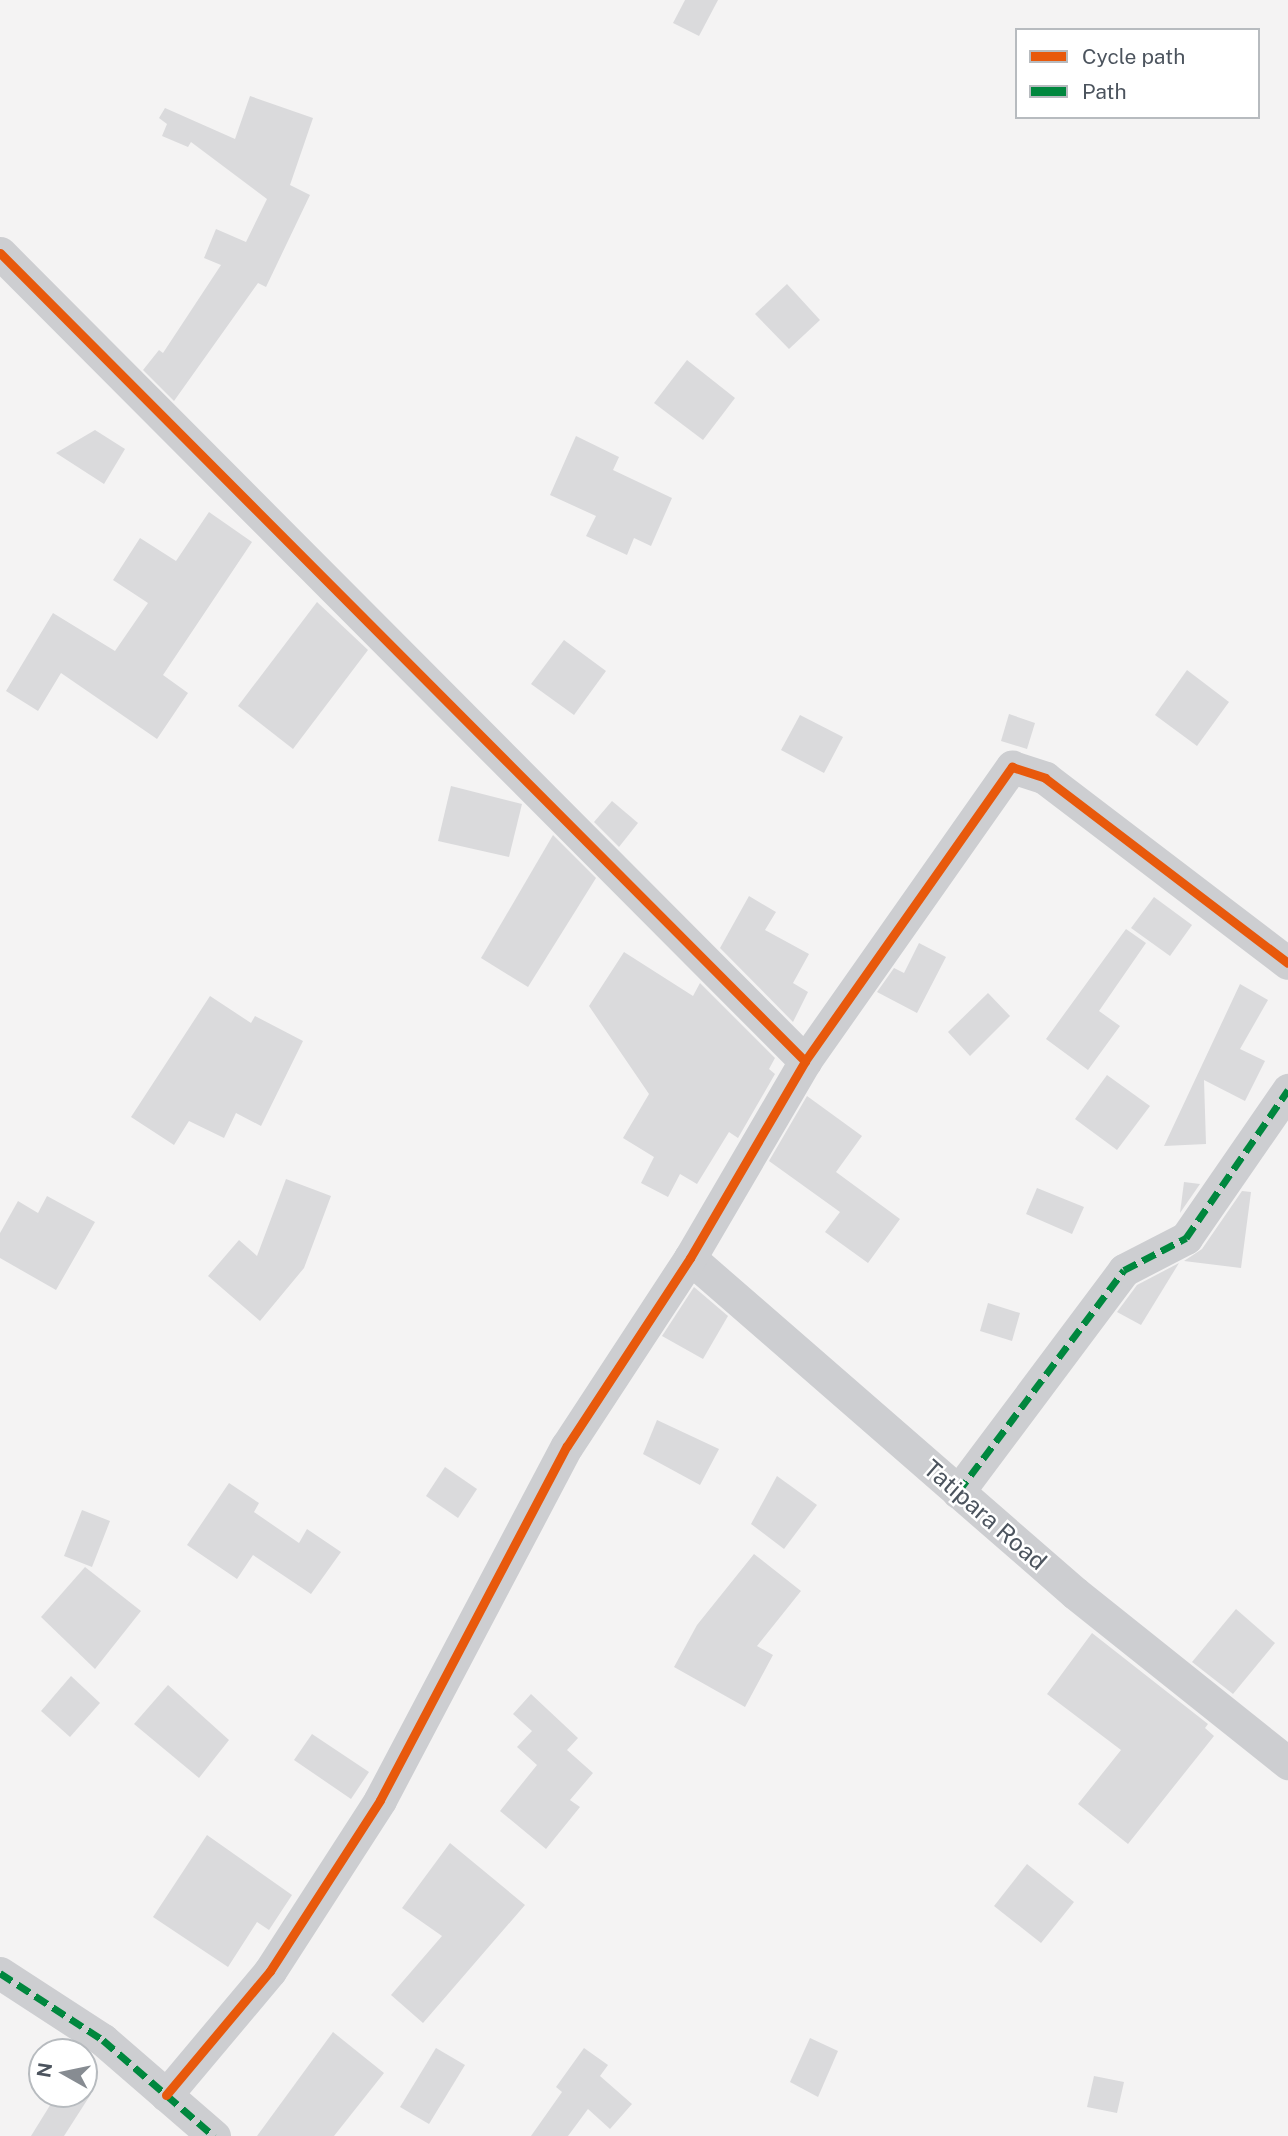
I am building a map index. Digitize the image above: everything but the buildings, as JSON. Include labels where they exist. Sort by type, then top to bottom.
[{"type":"street","points":[[0,253],[805,1061]]},
{"type":"street","points":[[166,2095],[270,1971],[380,1800],[567,1446],[690,1258],[805,1061],[1012,767],[1045,778],[1288,963]]},
{"type":"street","points":[[958,1492],[1124,1270],[1186,1238],[1288,1090]]},
{"type":"street","name":"Tatipara Road","points":[[690,1258],[1075,1594],[1288,1763]]},
{"type":"street","points":[[0,1973],[103,2040],[214,2136]]},
{"type":"marked path","points":[[958,1492],[1124,1270],[1186,1238],[1288,1090]]},
{"type":"marked path","points":[[0,1973],[103,2040],[214,2136]]},
{"type":"cycle path","points":[[0,253],[805,1061]]},
{"type":"cycle path","points":[[166,2095],[270,1971],[380,1800],[567,1446],[690,1258],[805,1061],[1012,767],[1045,778],[1288,963]]}]
